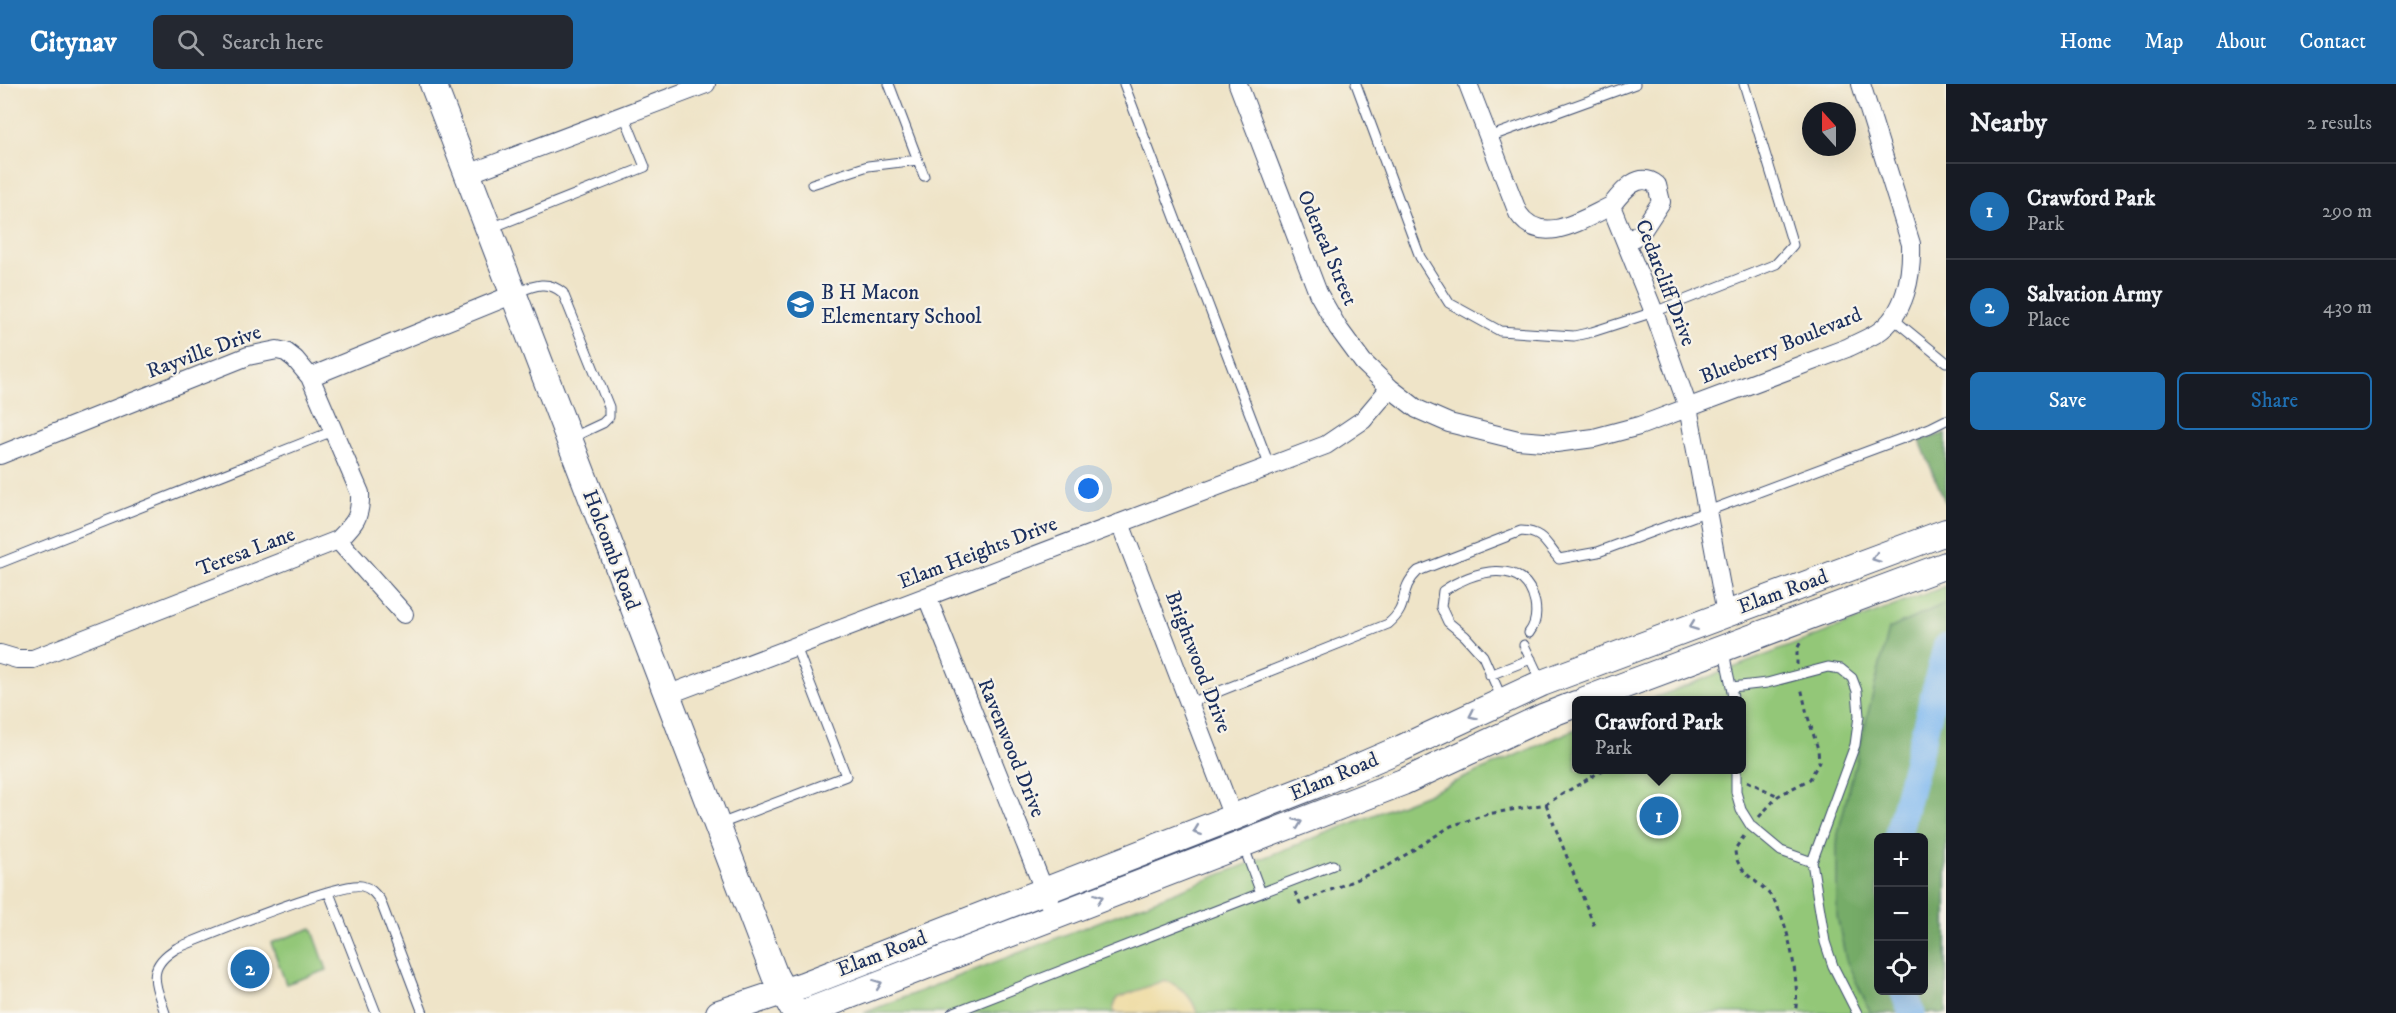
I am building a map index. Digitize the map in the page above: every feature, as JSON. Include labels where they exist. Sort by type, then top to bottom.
[{"type":"main road","name":"Holcomb Road","points":[[433,84],[717,826],[789,1003]]},
{"type":"main road","name":"Elam Road","points":[[718,1013],[789,1003],[1043,891],[1402,748],[1542,683],[1938,535]]},
{"type":"main road","name":"Elam Road","points":[[1596,696],[1943,566]]},
{"type":"main road","points":[[1725,647],[1726,614]]},
{"type":"main road","name":"Elam Road","points":[[804,1013],[1403,782],[1572,706]]},
{"type":"main road","points":[[1233,817],[1243,844]]},
{"type":"street","points":[[468,174],[706,84]]},
{"type":"street","name":"Odeneal Street","points":[[1238,84],[1318,293],[1338,328],[1363,362],[1390,388],[1417,409],[1449,423],[1518,440],[1556,443],[1594,438],[1638,426],[1688,408]]},
{"type":"street","name":"Cedarcliff Drive","points":[[1468,84],[1518,213],[1524,221],[1533,228],[1543,230],[1565,227],[1611,206],[1654,312],[1688,408],[1726,614]]},
{"type":"street","name":"Blueberry Boulevard","points":[[1688,408],[1847,348],[1879,332],[1891,317],[1907,289],[1912,269],[1911,244],[1861,84]]},
{"type":"street","points":[[1611,206],[1639,180],[1653,182],[1660,192],[1660,202],[1640,234],[1626,242]]},
{"type":"street","points":[[310,377],[514,294]]},
{"type":"street","name":"Rayville Drive","points":[[0,455],[248,356],[277,350],[286,352],[310,377]]},
{"type":"street","name":"Teresa Lane","points":[[0,654],[17,659],[33,659],[338,540],[357,521],[360,493],[310,377]]},
{"type":"street","name":"Elam Heights Drive","points":[[667,695],[1326,445],[1363,420],[1390,388]]},
{"type":"street","name":"Brightwood Drive","points":[[1120,523],[1233,817]]},
{"type":"street","points":[[338,540],[404,614]]},
{"type":"street","name":"Ravenwood Drive","points":[[927,597],[1054,915]]},
{"type":"lane","points":[[889,84],[924,176]]},
{"type":"lane","points":[[1124,84],[1270,467]]},
{"type":"lane","points":[[1356,84],[1420,257],[1449,303],[1500,331],[1574,336],[1592,333],[1654,312],[1776,264],[1792,245],[1744,84]]},
{"type":"lane","points":[[1488,137],[1635,84]]},
{"type":"lane","points":[[489,229],[645,167],[624,115]]},
{"type":"lane","points":[[812,184],[868,166],[918,160]]},
{"type":"lane","points":[[514,294],[543,284],[557,288],[563,293],[609,407],[609,417],[603,423],[569,439]]},
{"type":"lane","points":[[1891,317],[1946,362]]},
{"type":"lane","points":[[1190,703],[1388,624],[1399,615],[1408,580],[1418,571],[1521,531],[1536,533],[1559,559],[1598,552],[1930,428],[1946,420]]},
{"type":"lane","points":[[0,563],[333,431]]},
{"type":"lane","points":[[1503,701],[1490,675],[1488,663],[1466,636],[1448,622],[1441,607],[1443,591],[1461,579],[1481,574],[1497,571],[1512,574],[1530,585],[1534,596],[1535,625],[1529,633]]},
{"type":"lane","points":[[1524,645],[1542,683]]},
{"type":"lane","points":[[717,826],[846,776],[796,647]]},
{"type":"lane","points":[[1725,647],[1725,665],[1732,687],[1732,696]]},
{"type":"lane","points":[[1490,675],[1531,659]]},
{"type":"lane","points":[[1732,687],[1767,683],[1828,667],[1841,669],[1852,678],[1857,691],[1858,716],[1854,745],[1812,862],[1825,942],[1833,966],[1857,1013]]},
{"type":"lane","points":[[1736,774],[1741,810],[1751,826],[1781,851],[1812,862]]},
{"type":"lane","points":[[1243,844],[1261,893]]},
{"type":"lane","points":[[952,1013],[1333,865]]},
{"type":"lane","points":[[165,1013],[154,973],[157,964],[167,954],[177,948],[281,909],[329,893],[361,886],[372,890],[380,900],[423,1013]]},
{"type":"lane","points":[[329,893],[376,1013]]},
{"type":"path","points":[[1795,1013],[1797,987],[1781,915],[1772,896],[1743,870],[1735,858],[1738,843],[1751,826],[1778,796],[1810,779],[1819,762],[1818,749],[1798,675],[1797,649],[1804,637]]},
{"type":"path","points":[[1300,903],[1388,866],[1451,826],[1471,818],[1546,804],[1596,774]]},
{"type":"path","points":[[1740,774],[1778,796]]},
{"type":"path","points":[[1546,804],[1595,928]]},
{"type":"green space","points":[[1946,433],[1946,502],[1945,502],[1920,441]]},
{"type":"green space","points":[[1946,586],[1946,1013],[864,1013],[1427,794],[1572,731],[1572,774],[1746,774],[1746,696],[1659,696]]},
{"type":"green space","points":[[1946,603],[1946,1013],[1871,1013],[1846,960],[1837,916],[1838,833],[1889,629]]},
{"type":"green space","points":[[312,928],[327,970],[286,984],[271,943]]},
{"type":"sand","points":[[1165,980],[1185,993],[1197,1013],[1114,1013],[1117,998]]},
{"type":"waterway","points":[[1898,833],[1946,647]]},
{"type":"waterway","points":[[1905,995],[1912,1013]]},
{"type":"place","name":"B H Macon Elementary School","points":[[800,305]]},
{"type":"place","name":"Crawford Park","points":[[1659,816]]},
{"type":"place","name":"Salvation Army","points":[[250,969]]}]
